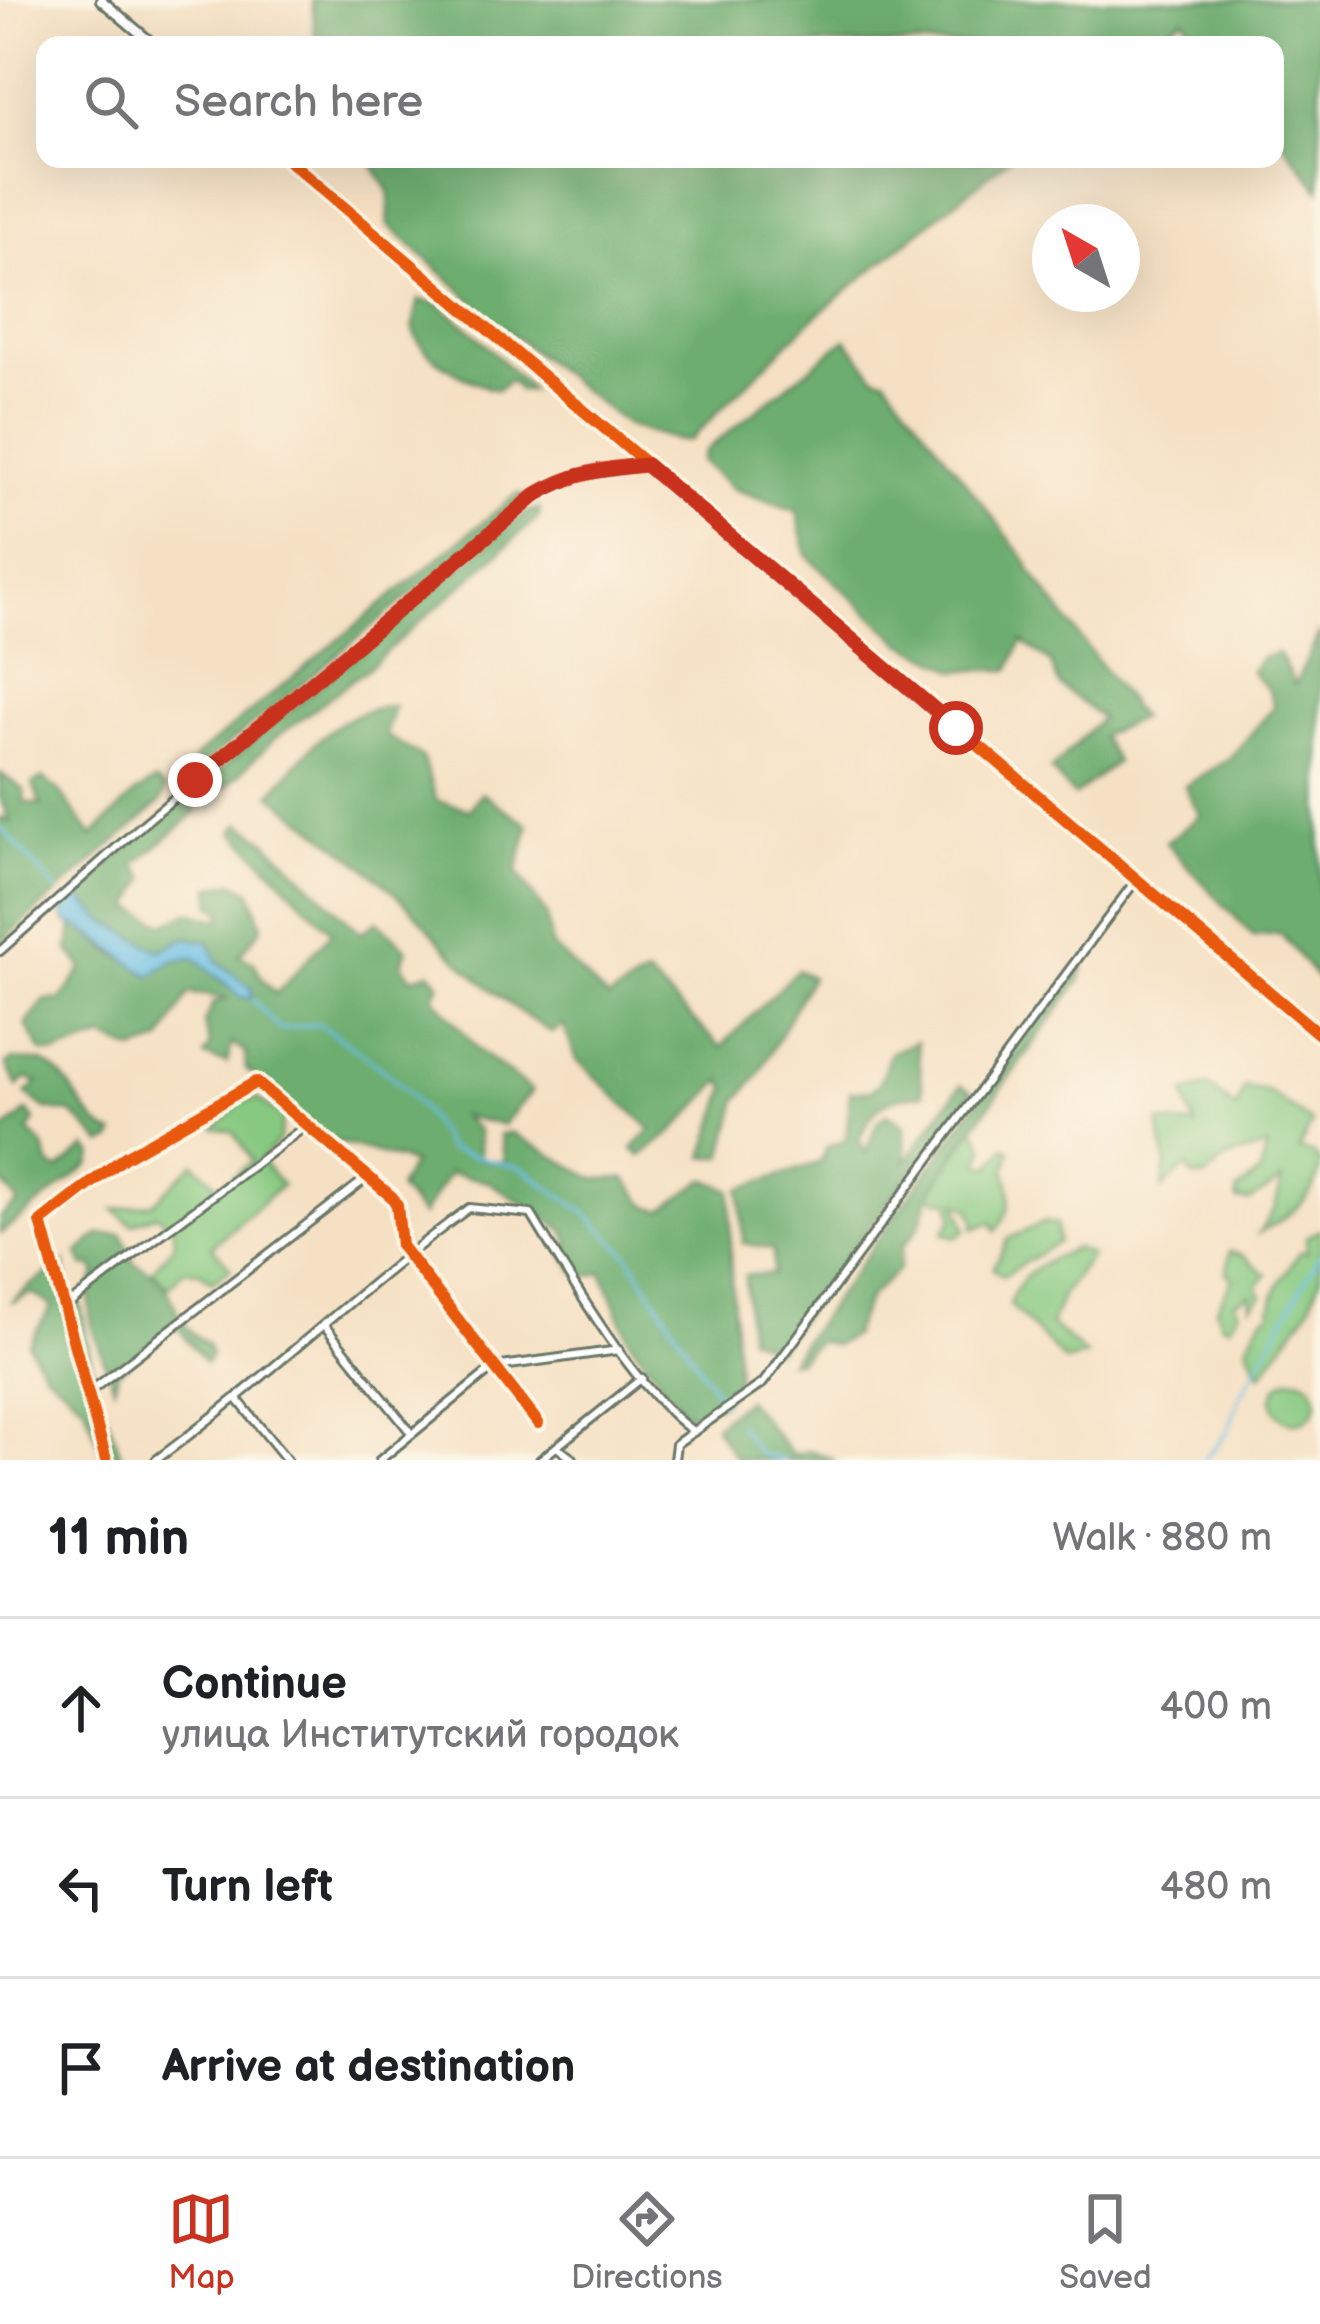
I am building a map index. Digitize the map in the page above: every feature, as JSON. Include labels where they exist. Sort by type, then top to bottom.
[{"type":"street","points":[[101,0],[143,36]]},
{"type":"street","points":[[298,168],[1320,1035]]},
{"type":"street","points":[[0,951],[142,825],[537,494],[577,475],[646,465]]},
{"type":"street","points":[[674,1460],[676,1444],[763,1383],[1136,880]]},
{"type":"street","points":[[106,1460],[41,1222],[125,1157],[256,1082],[397,1205],[398,1238],[538,1424]]},
{"type":"street","points":[[65,1306],[307,1125]]},
{"type":"street","points":[[88,1393],[368,1177]]},
{"type":"street","points":[[156,1460],[238,1400],[408,1253],[469,1208],[481,1206],[531,1214],[620,1350],[678,1420],[694,1432]]},
{"type":"street","points":[[323,1324],[412,1434]]},
{"type":"street","points":[[380,1460],[494,1367],[620,1350]]},
{"type":"street","points":[[540,1460],[642,1378]]},
{"type":"street","points":[[238,1400],[287,1460]]},
{"type":"street","points":[[556,1447],[574,1460]]},
{"type":"green space","points":[[312,0],[1320,0],[1320,190],[1284,144],[1284,36],[1197,36],[1183,18],[1160,36],[315,36]]},
{"type":"green space","points":[[375,168],[997,168],[812,319],[690,440],[628,426],[501,326],[388,224],[390,193]]},
{"type":"green space","points":[[419,300],[439,304],[469,328],[531,390],[519,391],[510,380],[497,390],[487,387],[436,359],[414,329]]},
{"type":"green space","points":[[846,339],[875,376],[886,378],[1140,718],[1101,736],[1116,762],[1074,796],[1051,770],[1101,718],[1059,685],[1051,663],[1022,641],[1009,670],[956,670],[901,642],[807,556],[797,511],[733,489],[701,461],[704,452]]},
{"type":"green space","points":[[517,494],[524,495],[520,505],[201,766],[192,765],[194,758]]},
{"type":"green space","points":[[539,509],[539,517],[368,668],[274,739],[226,787],[215,784],[216,773],[527,512]]},
{"type":"green space","points":[[1320,632],[1320,982],[1281,934],[1253,936],[1166,843],[1200,816],[1185,786],[1229,759],[1274,707],[1269,691],[1251,671],[1261,658],[1278,653],[1295,685]]},
{"type":"green space","points":[[394,706],[385,735],[422,757],[437,801],[470,809],[481,793],[529,825],[517,872],[546,914],[552,946],[608,999],[647,975],[721,1047],[797,970],[811,977],[758,1076],[738,1100],[723,1157],[704,1157],[727,1087],[722,1080],[673,1132],[641,1156],[633,1149],[651,1129],[577,1060],[563,1025],[552,1033],[502,999],[385,884],[271,794],[338,724],[354,715]]},
{"type":"green space","points":[[0,773],[24,790],[24,802],[41,805],[33,784],[43,778],[60,792],[92,836],[155,781],[165,789],[161,802],[0,943],[4,926],[0,919],[0,818],[10,821],[0,799]]},
{"type":"green space","points":[[195,796],[196,813],[135,864],[146,878],[131,907],[164,924],[190,912],[221,921],[221,911],[212,905],[211,887],[233,882],[251,891],[262,927],[239,956],[254,962],[276,994],[332,932],[234,831],[240,823],[265,840],[361,933],[377,921],[407,949],[402,964],[412,978],[430,972],[440,984],[434,997],[478,1050],[532,1091],[503,1125],[462,1116],[478,1131],[480,1159],[505,1162],[500,1135],[511,1132],[595,1179],[625,1178],[647,1206],[662,1210],[705,1179],[731,1190],[737,1382],[720,1404],[687,1416],[629,1339],[602,1272],[580,1278],[564,1254],[570,1243],[564,1230],[487,1181],[449,1173],[422,1216],[398,1189],[412,1163],[327,1139],[246,1069],[246,1053],[232,1043],[227,1063],[204,1056],[210,1046],[204,1023],[213,1003],[228,998],[189,993],[161,1042],[134,1051],[104,1038],[55,1054],[42,1052],[26,1025],[45,1000],[61,1000],[83,968],[69,951],[73,924],[122,958],[153,962],[194,957],[241,997],[251,988],[186,938],[160,952],[103,920],[76,894],[184,797]]},
{"type":"green space","points":[[1077,966],[1084,966],[1080,980],[937,1182],[920,1223],[902,1246],[899,1269],[868,1298],[852,1336],[835,1345],[818,1341],[797,1361],[789,1361]]},
{"type":"green space","points":[[917,1041],[923,1094],[889,1101],[876,1111],[859,1140],[866,1152],[877,1123],[886,1114],[905,1125],[906,1161],[961,1085],[972,1091],[776,1350],[748,1336],[745,1275],[773,1274],[773,1249],[743,1243],[740,1189],[821,1162],[827,1147],[846,1140],[850,1092],[872,1090],[880,1082],[890,1053]]},
{"type":"green space","points":[[41,1062],[55,1070],[95,1121],[115,1134],[113,1140],[103,1144],[72,1113],[46,1109],[26,1094],[38,1083],[25,1078],[18,1087],[6,1064]]},
{"type":"green space","points":[[1208,1086],[1236,1109],[1245,1087],[1268,1092],[1312,1123],[1299,1150],[1312,1153],[1320,1162],[1314,1185],[1291,1213],[1259,1233],[1275,1208],[1282,1180],[1250,1201],[1237,1200],[1237,1191],[1260,1173],[1267,1147],[1227,1158],[1205,1178],[1192,1177],[1187,1166],[1162,1189],[1166,1164],[1159,1122],[1195,1126],[1184,1094]]},
{"type":"green space","points":[[258,1099],[283,1118],[279,1140],[260,1160],[282,1185],[212,1246],[231,1269],[212,1282],[200,1272],[184,1270],[169,1287],[152,1271],[174,1244],[173,1228],[156,1214],[132,1224],[114,1210],[153,1203],[194,1163],[220,1187],[252,1161],[233,1131],[215,1128],[242,1102]]},
{"type":"green space","points":[[28,1111],[35,1120],[28,1132],[43,1145],[50,1166],[59,1170],[86,1147],[93,1154],[91,1164],[0,1234],[0,1217],[18,1203],[0,1180],[0,1134]]},
{"type":"green space","points":[[974,1125],[985,1148],[979,1164],[990,1167],[1006,1146],[1011,1152],[1005,1171],[1010,1202],[996,1231],[991,1222],[973,1229],[975,1220],[969,1208],[957,1202],[966,1229],[958,1237],[943,1233],[953,1218],[950,1200],[937,1200],[929,1193]]},
{"type":"green space","points":[[1045,1222],[1056,1224],[1058,1242],[1003,1276],[993,1269],[1008,1239]]},
{"type":"green space","points":[[1320,1229],[1320,1279],[1309,1308],[1261,1375],[1247,1346],[1262,1318],[1271,1313],[1285,1274],[1300,1252],[1307,1252],[1306,1237]]},
{"type":"green space","points":[[122,1234],[134,1263],[162,1282],[183,1322],[207,1344],[211,1356],[205,1363],[176,1325],[119,1371],[114,1386],[90,1315],[96,1273],[91,1266],[83,1266],[78,1254],[98,1235]]},
{"type":"green space","points":[[1076,1248],[1091,1255],[1062,1296],[1051,1325],[1086,1355],[1066,1362],[1010,1305],[1026,1277]]},
{"type":"green space","points":[[1230,1251],[1243,1255],[1267,1275],[1257,1285],[1262,1296],[1251,1306],[1250,1294],[1234,1302],[1239,1310],[1230,1326],[1222,1324],[1216,1309],[1233,1278],[1227,1273]]},
{"type":"green space","points":[[65,1263],[61,1299],[81,1305],[96,1386],[123,1460],[104,1460],[85,1406],[44,1371],[28,1344],[52,1306],[31,1293],[11,1303]]},
{"type":"green space","points":[[1295,1378],[1310,1385],[1317,1400],[1310,1415],[1295,1422],[1280,1415],[1273,1400],[1280,1385]]},
{"type":"green space","points":[[746,1399],[793,1455],[810,1450],[835,1460],[737,1460],[714,1426]]},
{"type":"water","points":[[76,894],[103,920],[160,951],[186,938],[209,942],[217,961],[251,988],[252,999],[241,997],[194,957],[172,961],[151,976],[66,922],[61,908]]},
{"type":"waterway","points":[[0,827],[58,891]]},
{"type":"waterway","points":[[253,1000],[279,1029],[318,1024],[375,1064],[422,1109],[448,1149],[522,1168],[587,1214],[629,1256],[723,1404]]},
{"type":"waterway","points":[[1204,1460],[1228,1431],[1240,1397],[1320,1254]]},
{"type":"waterway","points":[[738,1425],[758,1453],[783,1460]]},
{"type":"cycle path","points":[[298,168],[1320,1035]]},
{"type":"cycle path","points":[[106,1460],[41,1222],[125,1157],[256,1082],[392,1197],[401,1246],[538,1423]]},
{"type":"route","points":[[195,780],[537,494],[556,482],[614,467],[646,465],[956,728]]}]
